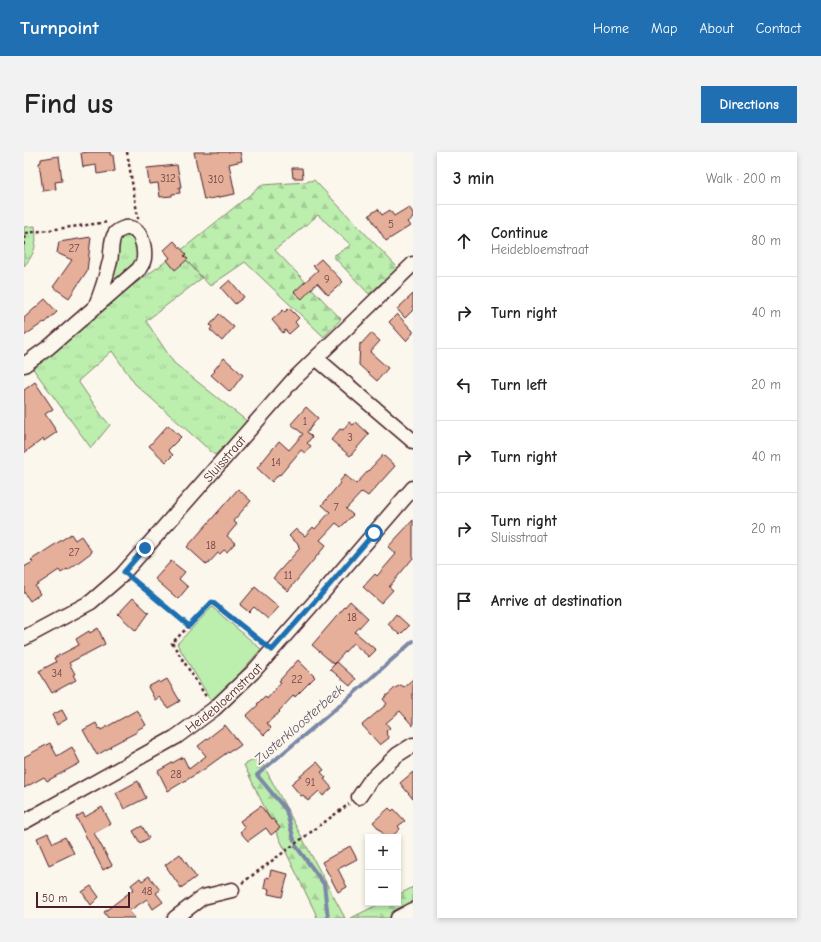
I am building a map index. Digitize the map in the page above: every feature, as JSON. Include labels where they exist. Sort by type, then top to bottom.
[{"type":"street","points":[[24,365],[49,347],[139,269],[144,258],[140,234],[136,230],[126,228],[115,234],[112,243],[111,259],[96,306]]},
{"type":"street","name":"Sluisstraat","points":[[24,638],[91,602],[124,572],[293,380],[413,264]]},
{"type":"street","points":[[316,358],[413,441]]},
{"type":"street","name":"Heidebloemstraat","points":[[24,822],[176,737],[214,709],[253,672],[413,488]]},
{"type":"street","points":[[359,797],[370,781],[397,755],[413,744]]},
{"type":"street","points":[[175,918],[203,897],[232,890]]},
{"type":"street","points":[[398,918],[413,910]]},
{"type":"path","points":[[128,152],[138,218],[131,219]]},
{"type":"path","points":[[24,246],[26,233],[116,221]]},
{"type":"path","points":[[124,572],[189,626]]},
{"type":"path","points":[[214,709],[172,643],[212,602],[272,650]]},
{"type":"path","points":[[232,890],[359,797]]},
{"type":"green space","points":[[314,180],[398,268],[369,294],[333,256],[351,245],[318,215],[275,250],[341,319],[324,337],[245,262],[210,286],[179,252],[262,185]]},
{"type":"green space","points":[[35,226],[35,248],[31,257],[24,266],[24,227]]},
{"type":"green space","points":[[122,235],[131,235],[135,237],[139,261],[113,283],[111,281],[117,244]]},
{"type":"green space","points":[[179,252],[202,278],[146,321],[174,363],[248,422],[215,455],[135,384],[112,351],[78,381],[110,425],[91,448],[31,366],[56,351],[118,296]]},
{"type":"green space","points":[[212,607],[261,649],[235,679],[212,702],[177,644]]},
{"type":"green space","points":[[259,757],[345,918],[317,918],[244,765]]},
{"type":"green space","points":[[413,887],[413,918],[351,918],[375,906],[401,906],[401,893]]},
{"type":"building","points":[[110,152],[110,155],[113,155],[115,171],[97,174],[96,165],[83,167],[81,153]]},
{"type":"building","points":[[194,152],[240,152],[242,161],[229,164],[235,194],[204,200]]},
{"type":"building","points":[[59,156],[62,181],[55,182],[56,189],[43,191],[39,163],[41,162],[41,159]]},
{"type":"building","points":[[177,165],[181,187],[179,187],[180,193],[172,194],[172,196],[160,197],[158,183],[149,184],[147,168]]},
{"type":"building","points":[[292,168],[302,168],[303,178],[293,178]]},
{"type":"building","points":[[409,207],[413,213],[413,218],[407,222],[410,226],[386,241],[369,215],[378,209],[382,215],[390,210],[394,216]]},
{"type":"building","points":[[91,237],[87,271],[69,298],[53,287],[72,260],[57,253],[59,242]]},
{"type":"building","points":[[174,241],[186,254],[184,256],[188,259],[175,270],[167,260],[170,258],[164,250]]},
{"type":"building","points":[[321,259],[343,282],[328,295],[317,283],[302,299],[294,292],[318,270],[313,266]]},
{"type":"building","points":[[230,280],[244,297],[235,304],[221,288]]},
{"type":"building","points":[[413,294],[413,310],[405,318],[397,309]]},
{"type":"building","points":[[45,299],[57,312],[45,323],[44,322],[24,336],[24,318]]},
{"type":"building","points":[[289,308],[299,318],[295,322],[298,326],[289,334],[285,330],[283,333],[272,320],[283,310],[285,312]]},
{"type":"building","points":[[219,314],[234,327],[222,341],[210,330],[212,327],[210,325]]},
{"type":"building","points":[[397,314],[413,331],[406,341],[389,322]]},
{"type":"building","points":[[371,333],[380,341],[370,352],[388,368],[377,381],[359,365],[360,343],[361,344]]},
{"type":"building","points":[[224,358],[243,375],[230,392],[211,375]]},
{"type":"building","points":[[35,382],[53,409],[45,414],[57,432],[44,441],[43,439],[24,453],[24,390]]},
{"type":"building","points":[[306,407],[318,418],[307,432],[312,437],[307,443],[311,446],[305,453],[301,450],[280,475],[279,474],[272,482],[257,468],[279,441],[289,450],[303,434],[291,424]]},
{"type":"building","points":[[349,422],[353,425],[356,422],[369,434],[350,456],[331,440],[340,429],[343,430]]},
{"type":"building","points":[[168,425],[181,437],[168,450],[173,455],[166,462],[149,446]]},
{"type":"building","points":[[383,455],[395,466],[368,496],[362,492],[346,509],[353,515],[341,527],[336,523],[320,540],[326,545],[288,591],[273,578],[300,548],[298,546],[299,545],[289,536],[296,529],[305,536],[313,527],[315,529],[330,512],[322,505],[345,475],[356,484]]},
{"type":"building","points":[[238,489],[251,501],[233,521],[237,524],[227,536],[235,543],[227,552],[224,550],[220,554],[218,553],[207,565],[187,547]]},
{"type":"building","points":[[413,520],[413,558],[389,587],[393,590],[381,603],[363,587],[375,574],[377,576],[396,554],[388,547]]},
{"type":"building","points":[[71,534],[75,540],[81,536],[92,552],[68,570],[67,569],[61,573],[59,570],[35,586],[40,594],[30,601],[24,592],[24,567],[33,562],[31,560]]},
{"type":"building","points":[[171,561],[185,572],[179,579],[188,587],[178,599],[155,579]]},
{"type":"building","points":[[255,587],[279,607],[268,619],[254,607],[249,612],[240,605]]},
{"type":"building","points":[[133,598],[149,613],[136,631],[118,614]]},
{"type":"building","points":[[350,601],[368,618],[355,632],[376,650],[369,657],[353,643],[334,664],[312,645]]},
{"type":"building","points":[[396,614],[409,626],[400,635],[388,624]]},
{"type":"building","points":[[98,628],[105,644],[69,663],[75,674],[73,675],[76,680],[52,693],[39,671],[56,662],[54,658],[79,645],[76,639],[89,631],[90,633]]},
{"type":"building","points":[[298,660],[315,677],[295,697],[294,695],[279,711],[280,712],[267,723],[271,728],[264,735],[246,716],[265,696],[267,699],[281,682],[279,681]]},
{"type":"building","points":[[337,662],[356,679],[350,686],[330,669]]},
{"type":"building","points":[[167,679],[180,701],[168,708],[159,697],[155,700],[148,687],[159,681],[160,683]]},
{"type":"building","points":[[413,679],[413,726],[400,711],[386,723],[390,728],[386,731],[389,738],[380,745],[362,725],[387,704],[383,699],[395,688],[401,685],[404,687]]},
{"type":"building","points":[[62,710],[67,719],[57,725],[52,715]]},
{"type":"building","points":[[137,710],[146,725],[137,730],[137,732],[110,746],[111,747],[97,755],[83,730],[96,723],[101,730]]},
{"type":"building","points":[[225,725],[241,745],[234,750],[232,749],[203,770],[168,791],[158,771],[183,757],[189,769],[206,756],[198,746]]},
{"type":"building","points":[[50,743],[57,756],[72,747],[80,763],[47,781],[44,777],[24,788],[24,757]]},
{"type":"building","points":[[317,762],[324,770],[321,772],[326,778],[324,779],[332,788],[323,796],[319,791],[308,801],[303,795],[301,796],[291,784]]},
{"type":"building","points":[[413,772],[413,799],[400,783]]},
{"type":"building","points":[[138,781],[146,798],[124,809],[116,793]]},
{"type":"building","points":[[261,806],[271,820],[273,819],[280,828],[271,835],[266,828],[248,841],[240,832],[245,828],[240,821]]},
{"type":"building","points":[[102,807],[111,824],[94,833],[112,865],[103,870],[76,817],[83,813],[85,817]]},
{"type":"building","points":[[389,808],[392,811],[394,809],[405,821],[398,826],[400,829],[394,834],[383,834],[373,822]]},
{"type":"building","points":[[142,826],[149,838],[140,843],[133,831]]},
{"type":"building","points":[[48,833],[53,843],[65,837],[74,853],[49,865],[37,838]]},
{"type":"building","points":[[350,846],[357,859],[338,869],[347,887],[338,892],[322,862]]},
{"type":"building","points":[[180,854],[196,877],[181,888],[165,865]]},
{"type":"building","points":[[271,870],[288,874],[282,897],[268,894],[269,889],[264,888],[266,877],[269,878]]},
{"type":"building","points":[[149,876],[160,890],[156,893],[163,902],[153,909],[147,899],[129,911],[135,918],[108,918],[104,912],[134,889],[131,885],[140,878],[142,881]]},
{"type":"building","points":[[91,886],[99,897],[91,905],[82,892]]},
{"type":"waterway","name":"Zusterkloosterbeek","points":[[294,840],[286,810],[257,775],[352,695],[413,641]]},
{"type":"waterway","name":"Zusterkloosterbeek","points":[[296,846],[324,884],[328,918]]},
{"type":"route","points":[[145,548],[124,572],[189,626],[212,602],[272,650],[374,533]]}]
